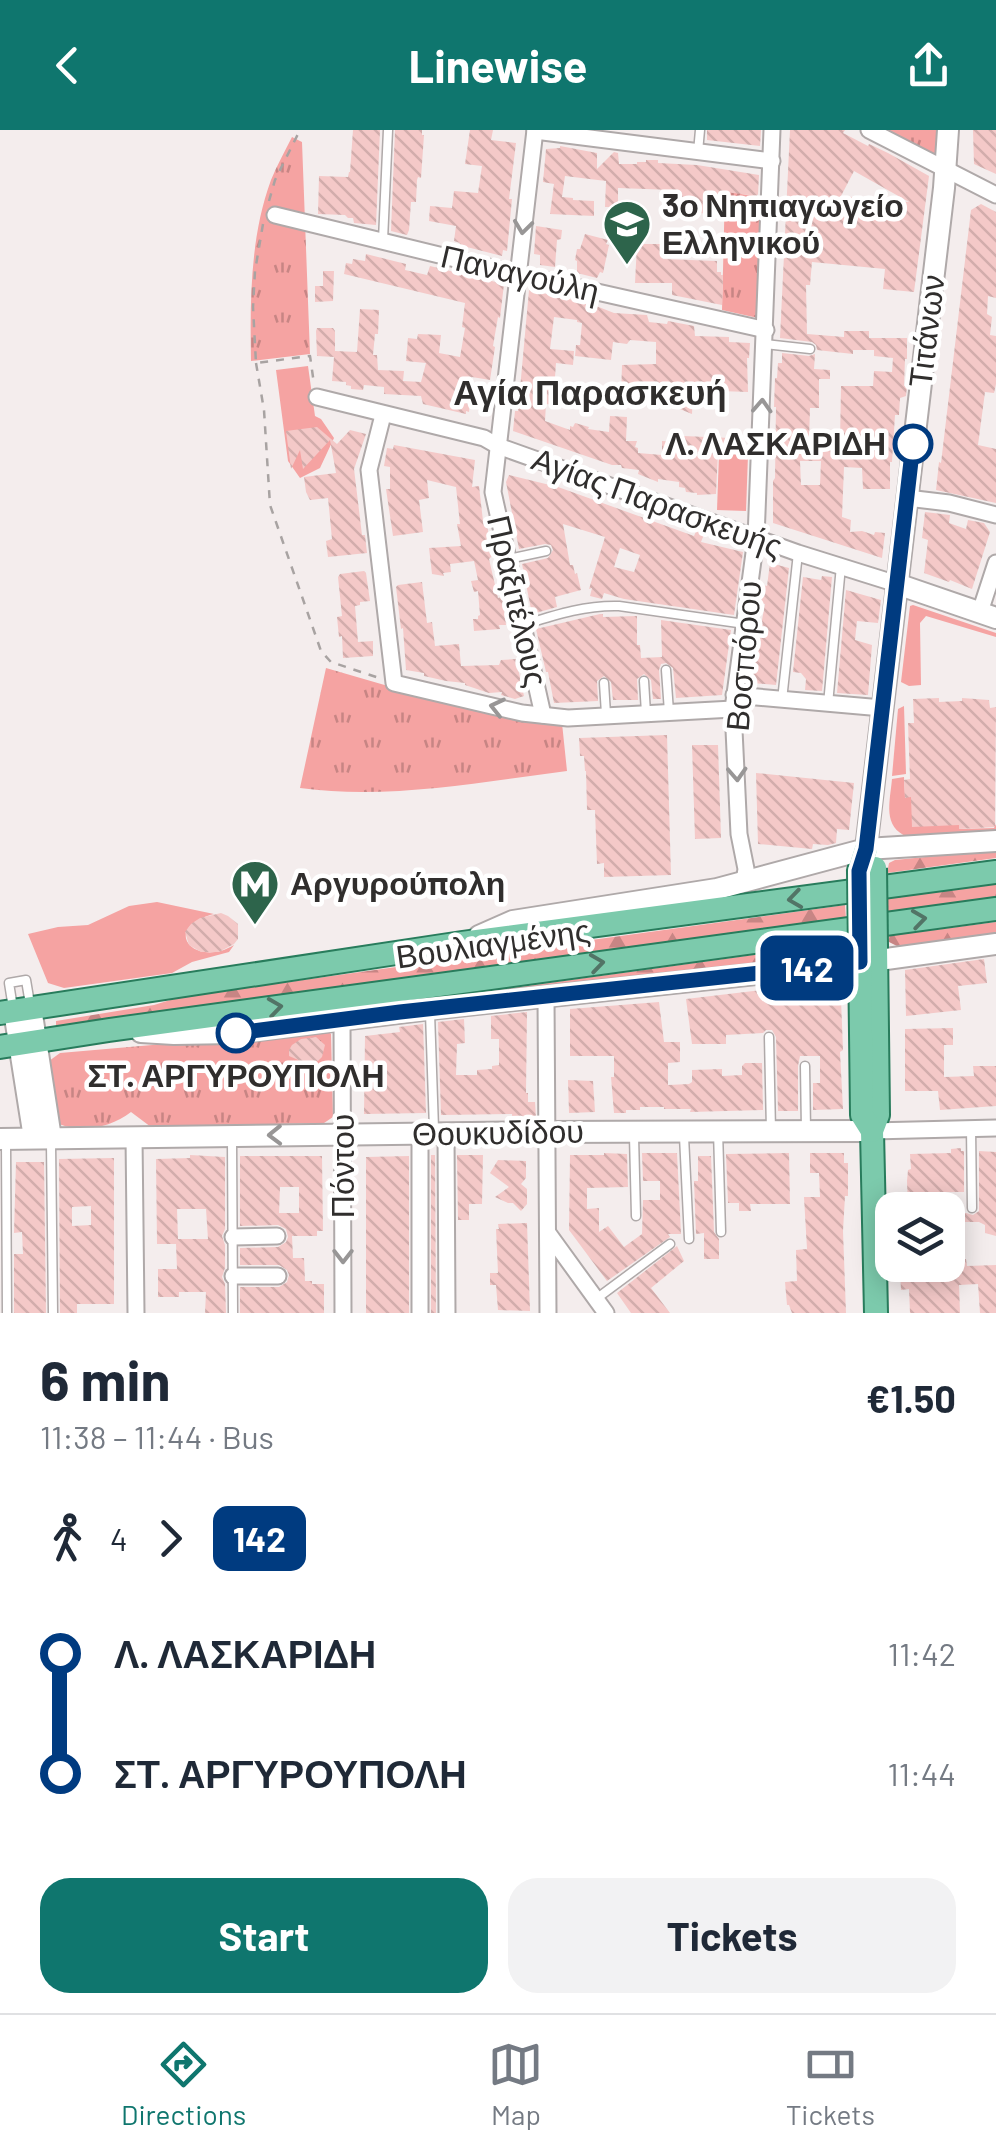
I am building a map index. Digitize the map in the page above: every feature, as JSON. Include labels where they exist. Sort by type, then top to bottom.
[{"type":"main road","name":"Τιτάνων","points":[[866,863],[948,130]]},
{"type":"main road","name":"Αγίας Παρασκευής","points":[[897,584],[988,615]]},
{"type":"main road","name":"Βουλιαγμένης","points":[[462,943],[513,921],[996,841]]},
{"type":"main road","points":[[866,863],[878,1115],[872,1131],[876,1313]]},
{"type":"main road","name":"Βουλιαγμένης","points":[[15,1011],[462,943],[996,872]]},
{"type":"main road","name":"Βουλιαγμένης","points":[[18,1044],[996,909]]},
{"type":"main road","points":[[110,1030],[236,1033],[868,955],[996,944]]},
{"type":"main road","points":[[15,1011],[18,1044],[43,1138]]},
{"type":"main road","name":"Θουκυδίδου","points":[[3,1139],[872,1131]]},
{"type":"street","points":[[535,130],[772,161]]},
{"type":"street","name":"Πραξιτέλους","points":[[535,130],[493,492],[543,715]]},
{"type":"street","name":"Βοσπόρου","points":[[744,882],[734,702],[756,538],[772,130]]},
{"type":"street","points":[[869,130],[996,195]]},
{"type":"street","name":"Παναγούλη","points":[[276,215],[765,337]]},
{"type":"street","name":"Αγίας Παρασκευής","points":[[316,397],[484,438],[798,553],[897,584]]},
{"type":"street","points":[[383,415],[369,470],[394,683],[522,713],[568,718],[782,700],[882,708]]},
{"type":"street","points":[[907,498],[996,514]]},
{"type":"street","points":[[988,615],[996,563]]},
{"type":"street","points":[[546,997],[548,1313]]},
{"type":"street","name":"Πόντου","points":[[342,1019],[344,1313]]},
{"type":"street","name":"Θουκυδίδου","points":[[872,1131],[996,1128]]},
{"type":"street","points":[[420,1313],[434,1133]]},
{"type":"street","points":[[434,1133],[446,1313]]},
{"type":"street","points":[[134,1137],[136,1313]]},
{"type":"street","points":[[548,1233],[601,1306]]},
{"type":"street","points":[[233,1237],[277,1236]]},
{"type":"street","points":[[233,1276],[278,1276]]},
{"type":"lane","points":[[383,240],[388,130]]},
{"type":"lane","points":[[698,152],[700,130]]},
{"type":"lane","points":[[765,337],[810,349]]},
{"type":"lane","points":[[508,559],[546,551]]},
{"type":"lane","points":[[782,700],[798,553]]},
{"type":"lane","points":[[828,704],[841,566]]},
{"type":"lane","points":[[522,625],[600,605],[744,624]]},
{"type":"lane","points":[[666,670],[668,712]]},
{"type":"lane","points":[[644,681],[646,713]]},
{"type":"lane","points":[[604,683],[606,714]]},
{"type":"lane","points":[[430,1009],[434,1133]]},
{"type":"lane","points":[[769,1037],[771,1130]]},
{"type":"lane","points":[[805,1066],[806,1130]]},
{"type":"lane","points":[[972,1128],[972,1208]]},
{"type":"lane","points":[[634,1131],[636,1216]]},
{"type":"lane","points":[[684,1131],[689,1239]]},
{"type":"lane","points":[[718,1131],[721,1232]]},
{"type":"lane","points":[[232,1136],[233,1313]]},
{"type":"lane","points":[[43,1138],[53,1313]]},
{"type":"lane","points":[[3,1139],[7,1313]]},
{"type":"lane","points":[[601,1306],[670,1244]]},
{"type":"path","points":[[300,130],[274,180],[255,271],[256,363],[264,410],[270,505],[321,651],[331,662],[394,683]]},
{"type":"path","points":[[256,363],[310,356],[316,397]]},
{"type":"green space","points":[[886,130],[940,130],[939,152],[930,156]]},
{"type":"green space","points":[[292,137],[302,142],[310,354],[251,361],[251,292],[259,224],[271,180]]},
{"type":"green space","points":[[725,189],[764,197],[758,318],[722,310]]},
{"type":"green space","points":[[308,366],[315,416],[334,438],[320,468],[300,478],[288,461],[276,370]]},
{"type":"green space","points":[[719,454],[748,455],[746,511],[717,510]]},
{"type":"green space","points":[[913,605],[996,633],[996,637],[926,616],[920,623],[921,685],[909,686],[901,682]]},
{"type":"green space","points":[[326,668],[540,723],[562,723],[567,771],[400,791],[300,788]]},
{"type":"green space","points":[[904,706],[906,774],[892,776],[898,709]]},
{"type":"green space","points":[[904,777],[905,797],[959,825],[959,829],[994,828],[996,824],[996,832],[908,837],[900,833],[891,820],[889,805],[892,779]]},
{"type":"green space","points":[[996,850],[996,858],[887,873],[889,863],[895,860]]},
{"type":"green space","points":[[996,884],[996,899],[888,914],[887,898]]},
{"type":"green space","points":[[157,902],[214,914],[188,928],[189,944],[196,949],[220,951],[234,945],[229,952],[192,962],[172,973],[64,988],[48,983],[28,934],[88,925],[129,906]]},
{"type":"green space","points":[[845,905],[846,919],[56,1029],[56,1021],[180,997]]},
{"type":"green space","points":[[996,922],[996,935],[899,947],[887,941],[887,936]]},
{"type":"green space","points":[[847,942],[845,952],[838,956],[373,1007]]},
{"type":"green space","points":[[327,1030],[331,1034],[333,1117],[324,1123],[151,1127],[131,1112],[96,1127],[59,1124],[49,1061],[60,1053]]},
{"type":"building","points":[[353,130],[380,130],[376,225],[354,223],[353,218],[345,215],[318,214],[319,176],[348,177]]},
{"type":"building","points":[[395,130],[422,130],[424,135],[421,178],[417,180],[416,202],[411,202],[407,235],[391,231]]},
{"type":"building","points":[[470,130],[493,130],[491,140],[516,143],[507,251],[503,250],[502,256],[459,245],[454,241],[456,226],[429,221],[430,206],[452,208],[454,191],[478,193],[482,166],[465,164]]},
{"type":"building","points":[[707,130],[761,130],[760,146],[707,140]]},
{"type":"building","points":[[790,130],[845,130],[843,133],[929,176],[914,292],[883,289],[885,269],[812,262],[810,285],[806,285],[807,334],[844,337],[844,331],[869,331],[869,338],[907,338],[906,396],[900,398],[899,415],[895,415],[890,489],[863,489],[862,468],[844,467],[842,517],[851,520],[850,532],[885,533],[882,558],[773,523],[775,378],[782,353],[815,354],[814,369],[830,370],[830,379],[819,379],[819,408],[810,408],[809,440],[840,441],[841,386],[873,386],[874,371],[892,372],[893,358],[874,356],[874,350],[853,350],[853,354],[817,350],[812,342],[780,338]],"holes":[[[854,171],[909,202],[841,196]],[[800,461],[821,461],[820,485],[801,485]]]},
{"type":"building","points":[[973,130],[996,130],[996,174],[974,164]]},
{"type":"building","points":[[560,146],[597,153],[597,169],[614,152],[618,153],[619,164],[658,160],[759,175],[758,194],[725,192],[723,209],[709,209],[710,214],[675,210],[671,204],[672,190],[618,188],[616,207],[605,207],[606,181],[565,176],[562,197],[594,201],[594,216],[550,214],[554,184],[543,182],[546,149]]},
{"type":"building","points":[[981,204],[996,212],[996,298],[988,296],[987,314],[992,317],[990,335],[996,336],[996,384],[994,393],[985,392],[978,445],[996,449],[996,503],[936,490],[971,210]]},
{"type":"building","points":[[536,226],[562,230],[561,239],[557,240],[555,267],[540,265],[540,255],[534,254]]},
{"type":"building","points":[[585,234],[608,240],[603,273],[597,278],[577,273],[577,249]]},
{"type":"building","points":[[637,244],[663,244],[663,259],[717,261],[717,272],[723,275],[722,305],[672,295],[672,283],[635,283]]},
{"type":"building","points":[[366,254],[406,264],[405,270],[427,275],[430,266],[504,284],[490,380],[472,377],[466,414],[423,404],[421,396],[384,394],[384,387],[364,385],[363,390],[351,389],[346,382],[332,381],[334,357],[317,356],[317,328],[333,328],[335,351],[357,352],[360,309],[379,310],[373,355],[377,355],[378,370],[404,371],[403,381],[421,382],[426,363],[406,361],[408,338],[417,339],[418,334],[441,335],[439,353],[460,357],[465,303],[344,274],[346,263],[352,264],[353,259],[365,261]]},
{"type":"building","points":[[323,271],[334,271],[333,301],[315,302],[315,286],[323,286]]},
{"type":"building","points":[[529,290],[614,313],[647,315],[649,322],[694,326],[695,336],[729,337],[729,342],[750,343],[748,392],[693,390],[692,414],[675,407],[677,391],[656,390],[656,401],[649,402],[621,396],[622,365],[656,364],[656,342],[613,342],[611,360],[575,356],[582,323],[554,317],[550,349],[574,351],[573,365],[556,363],[553,405],[546,404],[545,421],[570,430],[575,423],[609,432],[610,416],[627,417],[626,441],[637,441],[638,453],[662,455],[662,441],[683,442],[683,436],[731,438],[731,452],[718,452],[716,494],[686,492],[679,482],[658,482],[638,474],[639,470],[612,465],[513,431]]},
{"type":"building","points":[[317,427],[337,444],[350,430],[366,434],[354,469],[367,553],[328,557],[326,541],[332,539],[328,498],[310,500],[306,492],[304,477],[336,473],[330,440],[303,469],[300,450],[291,469],[286,431]]},
{"type":"building","points":[[394,445],[475,460],[472,487],[479,486],[492,556],[489,559],[498,598],[503,601],[506,625],[499,625],[500,629],[474,631],[473,619],[480,615],[478,591],[474,592],[471,581],[478,580],[474,561],[450,564],[451,572],[443,573],[444,576],[432,574],[429,548],[461,546],[456,487],[427,480],[429,498],[419,500],[423,532],[393,536],[386,489],[390,489],[390,467],[384,466],[387,448],[393,449]]},
{"type":"building","points":[[509,475],[558,487],[694,536],[697,529],[705,532],[701,542],[743,552],[734,615],[604,593],[602,599],[590,596],[605,537],[563,524],[570,565],[577,573],[581,590],[555,597],[557,607],[532,614],[522,564],[548,558],[553,550],[545,544],[519,549],[506,482]],"holes":[[[620,548],[640,555],[634,572],[614,567]]]},
{"type":"building","points":[[925,512],[950,515],[949,523],[966,529],[968,520],[984,523],[990,532],[972,589],[924,573],[928,540],[922,538]]},
{"type":"building","points":[[770,563],[789,568],[776,685],[752,683],[765,604],[760,603]]},
{"type":"building","points":[[364,571],[370,601],[355,606],[358,642],[373,641],[373,656],[343,658],[337,617],[342,616],[338,577]]},
{"type":"building","points":[[822,576],[832,577],[822,691],[805,690],[806,679],[793,672],[803,577],[821,580]]},
{"type":"building","points":[[422,582],[427,623],[432,622],[435,646],[459,644],[461,666],[499,665],[501,660],[516,659],[524,696],[515,699],[501,695],[502,692],[489,693],[465,683],[406,670],[396,587]]},
{"type":"building","points":[[846,590],[881,600],[878,623],[857,621],[855,640],[872,645],[868,695],[837,693]]},
{"type":"building","points":[[603,614],[637,616],[641,658],[662,657],[661,620],[731,630],[722,695],[676,698],[673,668],[666,663],[659,670],[661,699],[653,699],[651,680],[644,674],[637,679],[638,700],[613,700],[611,682],[604,676],[597,681],[598,701],[554,703],[536,629]]},
{"type":"building","points":[[939,698],[939,702],[962,698],[989,700],[990,708],[996,707],[995,827],[912,827],[911,797],[905,798],[904,780],[910,779],[908,723],[914,723],[913,699]]},
{"type":"building","points":[[667,735],[671,875],[604,877],[604,863],[597,864],[595,810],[587,810],[586,771],[579,738]]},
{"type":"building","points":[[692,745],[718,745],[721,838],[695,839]]},
{"type":"building","points":[[756,773],[854,783],[849,830],[837,829],[836,843],[813,844],[812,849],[758,844]]},
{"type":"building","points":[[221,913],[238,924],[234,944],[219,952],[201,952],[189,945],[185,932],[191,924]]},
{"type":"building","points":[[984,959],[987,983],[958,986],[961,1010],[906,1016],[905,970]]},
{"type":"building","points":[[831,982],[833,1000],[841,999],[843,1109],[813,1110],[813,1083],[820,1083],[820,1056],[800,1056],[798,1111],[778,1111],[776,1037],[772,1030],[726,1035],[726,1044],[692,1044],[686,999]]},
{"type":"building","points":[[659,1002],[664,1042],[680,1042],[680,1062],[668,1063],[668,1085],[689,1084],[692,1070],[722,1069],[722,1076],[742,1075],[745,1063],[762,1063],[763,1110],[690,1112],[691,1109],[640,1107],[614,1113],[614,1056],[570,1056],[570,1009]]},
{"type":"building","points":[[527,1012],[526,1093],[528,1102],[535,1102],[536,1118],[512,1119],[512,1114],[441,1115],[438,1022],[464,1019],[465,1043],[457,1044],[456,1075],[477,1075],[477,1070],[499,1065],[499,1039],[491,1039],[491,1016]]},
{"type":"building","points":[[423,1024],[426,1113],[364,1114],[365,1036],[400,1032],[399,1027]]},
{"type":"building","points":[[953,1028],[953,1045],[944,1045],[944,1077],[974,1076],[973,1066],[996,1066],[996,1106],[940,1110],[938,1091],[905,1091],[905,1029]]},
{"type":"building","points":[[316,1037],[325,1045],[318,1061],[303,1062],[289,1056],[292,1045]]},
{"type":"building","points":[[568,1080],[593,1081],[595,1112],[569,1113]]},
{"type":"building","points":[[951,1149],[964,1151],[964,1192],[907,1192],[910,1154],[951,1153]]},
{"type":"building","points":[[979,1151],[996,1152],[996,1236],[985,1233],[985,1225],[979,1222],[965,1222],[965,1213],[973,1215],[979,1211]]},
{"type":"building","points":[[642,1153],[677,1153],[681,1234],[668,1234],[670,1237],[607,1281],[569,1230],[570,1155],[627,1154],[628,1187],[587,1188],[587,1209],[599,1208],[599,1232],[608,1226],[624,1247],[642,1234],[643,1200],[660,1200],[660,1181],[643,1181]]},
{"type":"building","points":[[789,1153],[790,1204],[750,1204],[751,1211],[739,1211],[739,1203],[728,1203],[726,1154]]},
{"type":"building","points":[[810,1153],[844,1153],[844,1163],[848,1163],[843,1231],[846,1313],[792,1313],[787,1305],[785,1282],[797,1281],[796,1250],[807,1249],[804,1197],[820,1197],[819,1173],[810,1173]]},
{"type":"building","points":[[431,1155],[435,1155],[436,1313],[431,1313]]},
{"type":"building","points":[[457,1155],[483,1155],[482,1204],[469,1204],[469,1220],[458,1220]]},
{"type":"building","points":[[240,1156],[322,1156],[323,1231],[317,1231],[317,1236],[292,1236],[293,1258],[304,1258],[305,1281],[324,1284],[324,1313],[240,1313],[240,1287],[279,1287],[289,1275],[279,1265],[240,1265],[240,1248],[278,1247],[286,1242],[286,1229],[278,1225],[240,1226]],"holes":[[[280,1187],[299,1187],[299,1213],[279,1213]]]},
{"type":"building","points":[[409,1156],[409,1313],[366,1313],[366,1157]]},
{"type":"building","points":[[698,1156],[711,1156],[719,1259],[704,1259],[704,1233],[696,1234],[694,1181],[698,1181]]},
{"type":"building","points":[[225,1157],[222,1277],[226,1313],[205,1313],[206,1292],[158,1297],[158,1269],[177,1269],[176,1244],[157,1244],[156,1159]],"holes":[[[177,1209],[206,1209],[208,1239],[178,1239]]]},
{"type":"building","points":[[114,1158],[114,1304],[77,1304],[77,1313],[60,1313],[59,1159]],"holes":[[[91,1206],[91,1225],[72,1226],[72,1207]]]},
{"type":"building","points":[[498,1160],[526,1161],[526,1178],[521,1184],[527,1189],[527,1204],[521,1211],[513,1203],[495,1197],[509,1187],[490,1173]]},
{"type":"building","points":[[16,1162],[44,1162],[46,1313],[14,1313],[14,1254],[23,1254],[22,1232],[14,1233]]},
{"type":"building","points":[[527,1223],[530,1311],[498,1310],[496,1285],[490,1285],[490,1273],[498,1273],[496,1229],[498,1224]]},
{"type":"building","points":[[677,1246],[684,1261],[651,1288],[670,1313],[631,1313],[617,1293]]},
{"type":"building","points":[[965,1259],[967,1266],[996,1265],[996,1313],[980,1313],[978,1284],[959,1285],[960,1313],[910,1313],[909,1289],[901,1290],[901,1282],[965,1282]]},
{"type":"bus line","name":"142","points":[[236,1033],[860,962],[859,871],[866,849],[913,444]]},
{"type":"place","name":"3ο Νηπιαγωγείο Ελληνικού","points":[[627,266]]},
{"type":"place","name":"Λ. ΛΑΣΚΑΡΙΔΗ","points":[[913,444]]},
{"type":"place","name":"Αργυρούπολη","points":[[255,926]]},
{"type":"place","name":"ΣΤ. ΑΡΓΥΡΟΥΠΟΛΗ","points":[[236,1033]]},
{"type":"district","name":"Αγία Παρασκευή","points":[[590,393]]}]
